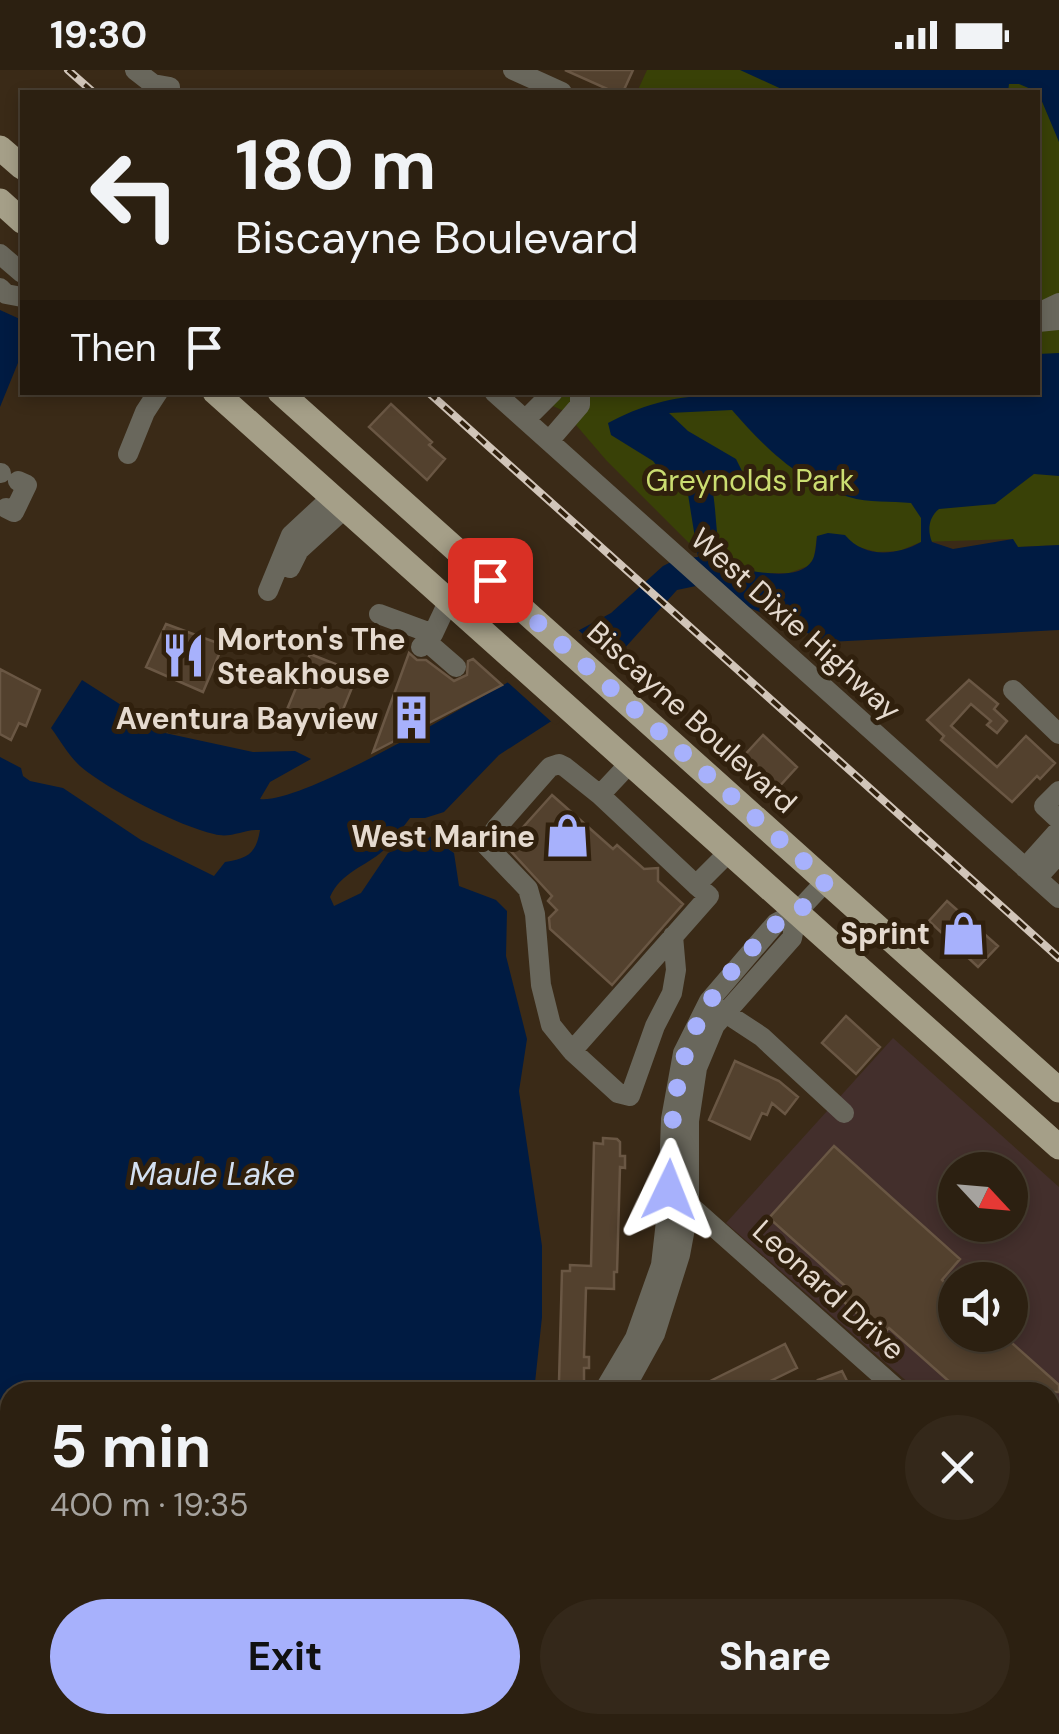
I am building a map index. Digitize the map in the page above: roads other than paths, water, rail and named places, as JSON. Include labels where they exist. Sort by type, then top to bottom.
[{"type":"main road","points":[[0,148],[20,165]]},
{"type":"main road","points":[[0,200],[20,219]]},
{"type":"main road","points":[[218,395],[1059,1147]]},
{"type":"main road","name":"Biscayne Boulevard","points":[[283,395],[1059,1090]]},
{"type":"main road","points":[[339,502],[368,497],[419,517]]},
{"type":"street","points":[[135,70],[152,84],[176,83]]},
{"type":"street","points":[[154,70],[176,83]]},
{"type":"street","points":[[519,71],[558,90]]},
{"type":"street","points":[[0,254],[14,288]]},
{"type":"street","points":[[1048,313],[1059,288]]},
{"type":"street","points":[[128,454],[156,395]]},
{"type":"street","name":"West Dixie Highway","points":[[497,395],[1059,898]]},
{"type":"street","points":[[525,420],[551,395]]},
{"type":"street","points":[[549,441],[580,404],[582,395]]},
{"type":"street","points":[[6,508],[14,512],[15,478]]},
{"type":"street","points":[[427,641],[448,600]]},
{"type":"street","points":[[379,614],[427,641],[456,667]]},
{"type":"street","points":[[1013,690],[1059,734]]},
{"type":"street","points":[[600,795],[630,763]]},
{"type":"street","points":[[572,1051],[673,936],[709,896],[600,795],[560,764],[550,766],[485,844],[528,889],[535,914],[541,985],[551,1025],[572,1051],[618,1093],[630,1096],[655,1026],[672,992],[676,970],[673,936]]},
{"type":"street","points":[[1059,791],[1044,806],[1059,820]]},
{"type":"street","points":[[1031,873],[1059,830]]},
{"type":"street","points":[[696,884],[729,852]]},
{"type":"street","points":[[1031,873],[1059,854]]},
{"type":"street","points":[[610,1382],[655,1312],[680,1257],[679,1206],[692,1095],[717,1007],[792,938],[797,912],[826,881]]},
{"type":"street","points":[[717,1007],[762,1037],[844,1112]]},
{"type":"street","name":"Leonard Drive","points":[[679,1206],[888,1382]]},
{"type":"street","points":[[629,1382],[647,1352],[655,1312]]},
{"type":"water","points":[[740,70],[1059,70],[1059,142],[1040,90],[1019,84],[1009,84],[1008,90],[784,90]]},
{"type":"water","points":[[0,310],[20,319],[20,358],[0,407]]},
{"type":"water","name":"Maule Lake","points":[[1059,353],[1059,476],[1034,474],[995,504],[939,509],[931,520],[930,533],[932,542],[953,549],[1013,539],[1018,547],[1059,545],[1059,630],[828,642],[696,586],[677,590],[570,709],[499,755],[444,812],[410,818],[384,850],[335,889],[330,897],[334,906],[361,893],[388,853],[428,835],[454,853],[459,886],[496,900],[507,911],[506,956],[527,1039],[519,1091],[542,1246],[542,1317],[535,1382],[0,1382],[0,757],[21,768],[30,781],[63,788],[141,840],[214,876],[225,862],[250,854],[260,830],[226,835],[199,830],[125,796],[80,766],[51,728],[82,680],[165,733],[253,752],[295,751],[311,759],[270,782],[260,799],[281,797],[309,787],[379,754],[500,687],[527,671],[559,641],[611,613],[663,566],[677,559],[698,557],[687,488],[670,483],[653,461],[611,435],[608,423],[657,403],[696,396],[1040,395],[1040,354]],"holes":[[[732,410],[770,450],[831,491],[864,500],[911,503],[921,518],[921,542],[881,552],[861,548],[845,535],[828,533],[817,536],[812,561],[795,572],[770,573],[723,564],[712,487],[727,480],[746,479],[736,459],[688,431],[669,413]]]},
{"type":"railway","points":[[68,70],[91,90]]},
{"type":"railway","points":[[431,395],[1059,958]]},
{"type":"place","name":"Morton's The Steakhouse","points":[[184,656]]},
{"type":"place","name":"Aventura Bayview","points":[[411,718]]},
{"type":"place","name":"West Marine","points":[[568,836]]},
{"type":"place","name":"Sprint","points":[[963,933]]},
{"type":"park label","name":"Greynolds Park","points":[[750,480]]}]
